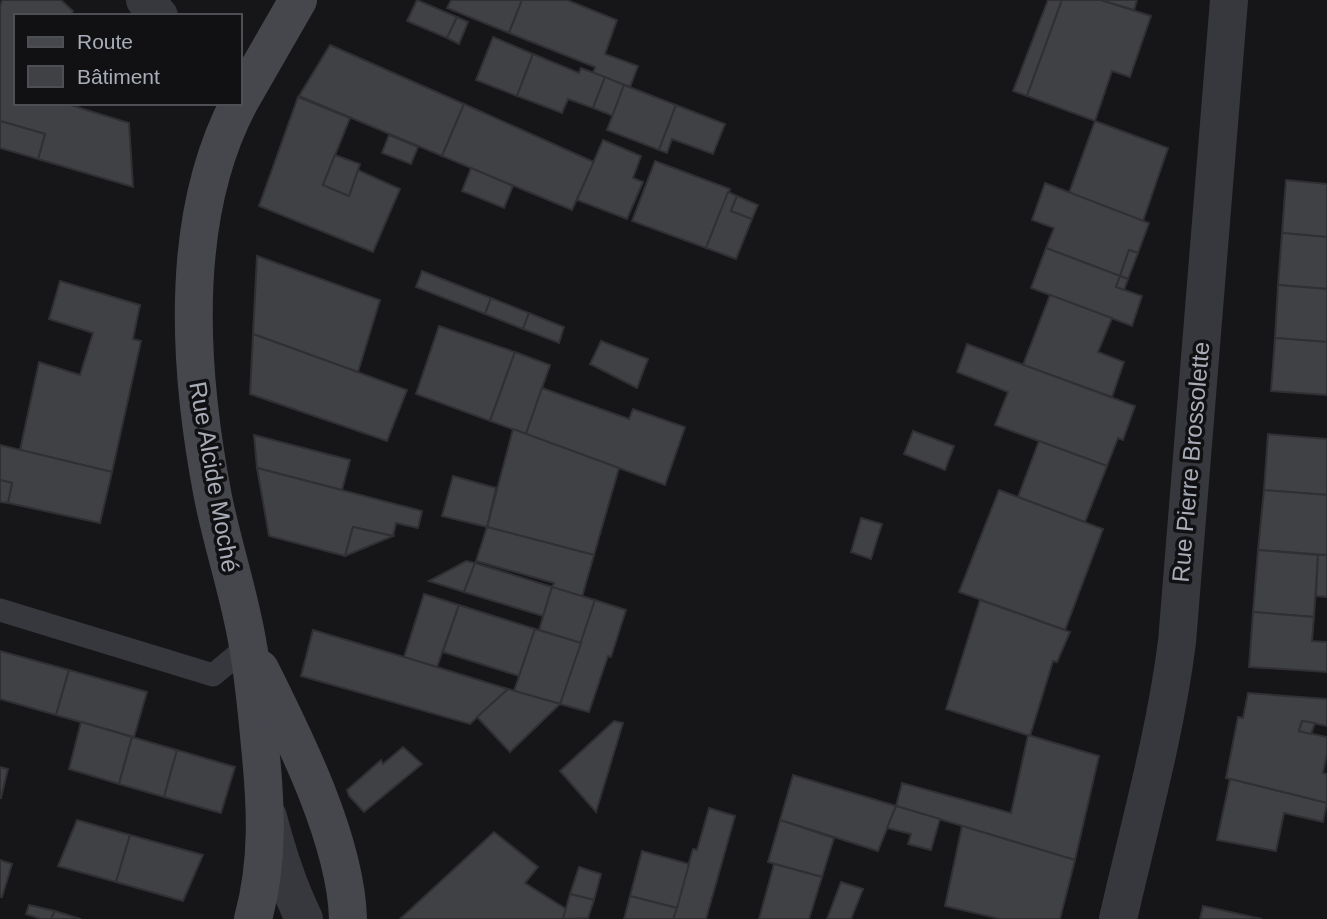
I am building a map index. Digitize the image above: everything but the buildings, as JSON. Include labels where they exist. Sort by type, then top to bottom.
[{"type":"street","points":[[145,0],[157,14]]},
{"type":"street","name":"Rue Alcide Moché","points":[[242,95],[298,0]]},
{"type":"street","name":"Rue Pierre Brossolette","points":[[1118,919],[1171,691],[1177,642],[1229,0]]},
{"type":"street","name":"Rue Alcide Moché","points":[[237,105],[221,142],[202,218],[197,270],[195,378],[213,495],[248,646]]},
{"type":"street","points":[[248,646],[266,811],[265,858],[253,919]]},
{"type":"street","points":[[248,646],[291,730],[323,812],[342,871],[348,919]]},
{"type":"street","points":[[266,811],[277,853],[304,919]]},
{"type":"lane","points":[[0,610],[213,675],[248,646]]}]
